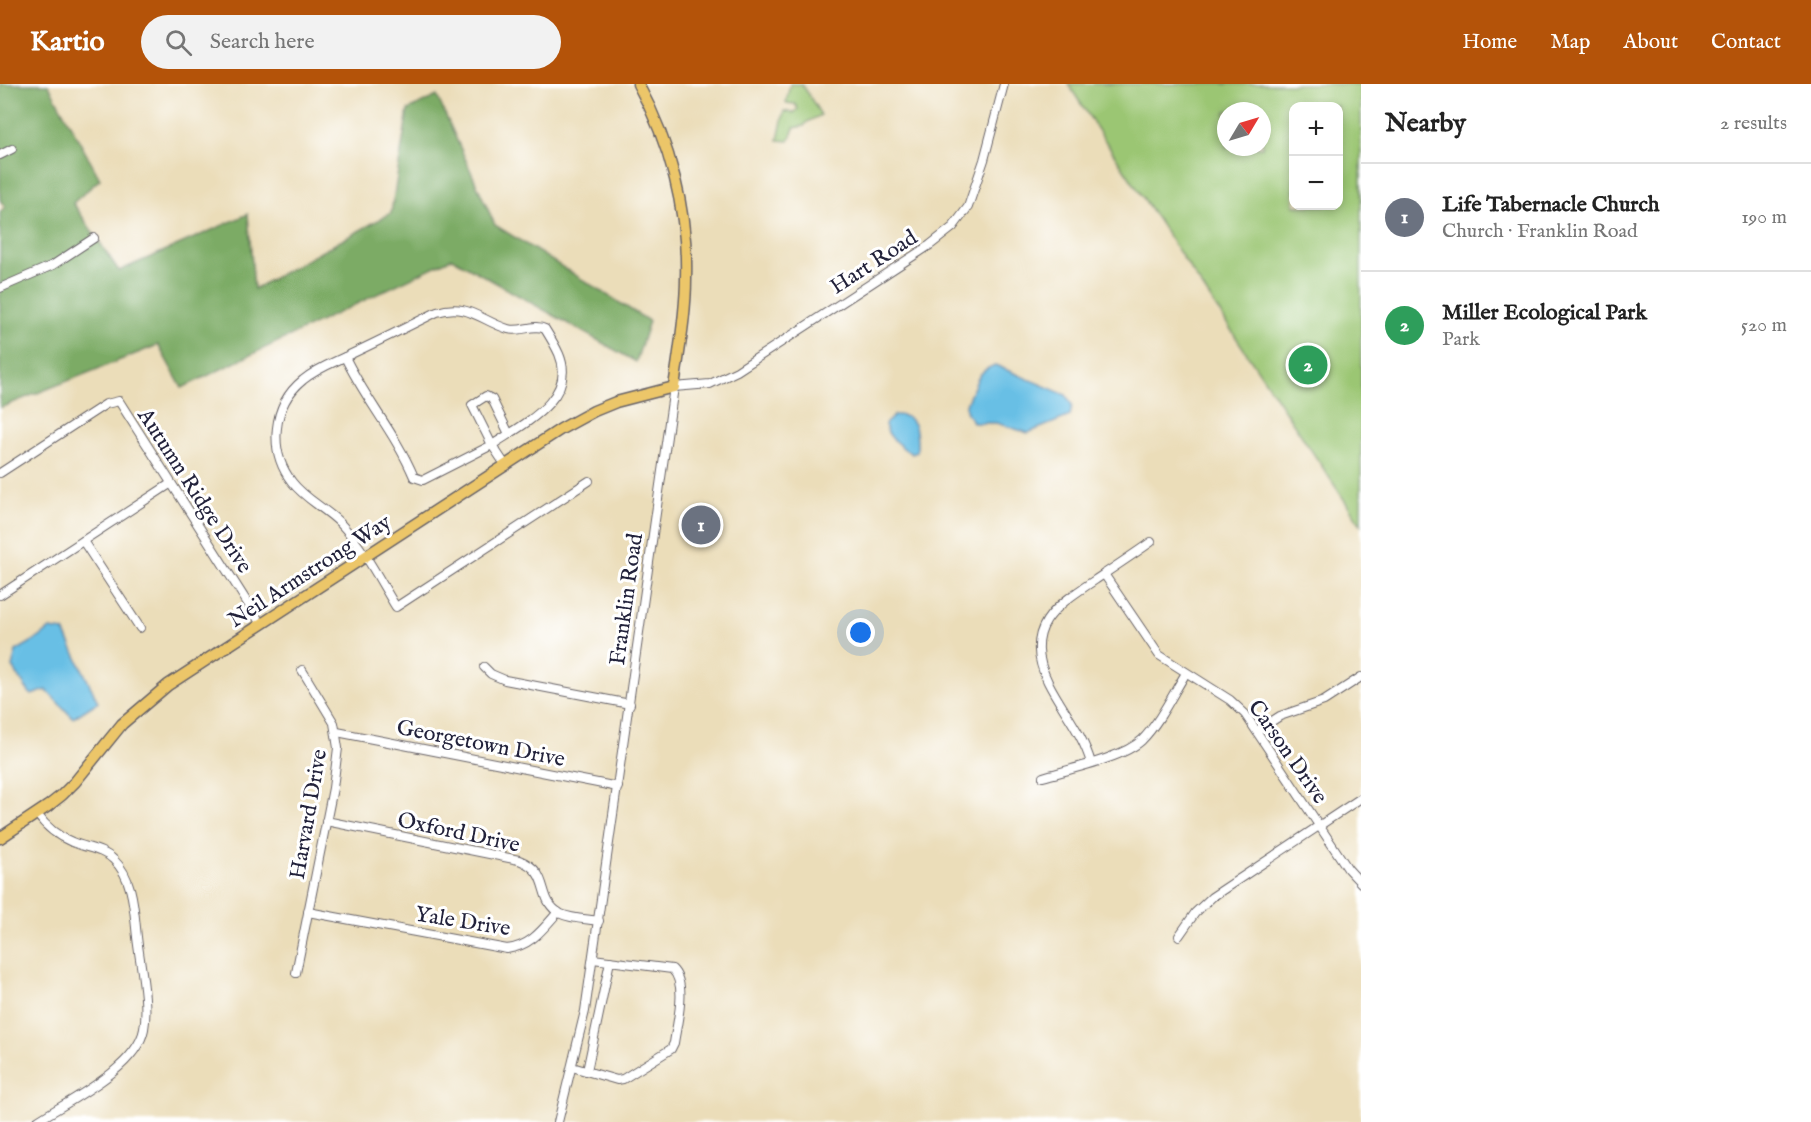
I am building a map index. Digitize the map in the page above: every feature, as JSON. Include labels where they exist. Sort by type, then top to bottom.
[{"type":"main road","name":"Franklin Road","points":[[638,84],[657,122],[665,146],[678,194],[684,228],[686,294],[674,387]]},
{"type":"main road","name":"Neil Armstrong Way","points":[[0,838],[37,814],[75,782],[122,724],[168,685],[561,429],[616,402],[674,387]]},
{"type":"street","name":"Hart Road","points":[[674,387],[696,387],[710,384],[737,371],[930,245],[953,227],[965,212],[974,194],[1004,84]]},
{"type":"street","points":[[0,155],[12,150]]},
{"type":"street","points":[[0,288],[53,265],[94,238]]},
{"type":"street","points":[[345,357],[369,402],[391,433],[414,477],[423,480],[492,445],[549,406],[558,392],[562,374],[560,356],[545,329],[541,327],[517,331],[464,309],[454,308],[437,312],[312,373],[290,393],[277,425],[277,452],[284,470],[300,492],[338,521],[396,607],[589,480]]},
{"type":"street","name":"Franklin Road","points":[[558,1122],[585,1011],[674,387]]},
{"type":"street","points":[[506,466],[492,445],[472,405],[486,396],[492,399],[509,434]]},
{"type":"street","name":"Autumn Ridge Drive","points":[[0,473],[106,404],[118,401],[261,624]]},
{"type":"street","points":[[0,595],[170,484]]},
{"type":"street","points":[[83,541],[140,628]]},
{"type":"street","points":[[1091,763],[1080,732],[1044,672],[1039,648],[1045,623],[1056,607],[1151,542]]},
{"type":"street","name":"Carson Drive","points":[[1104,574],[1156,651],[1167,661],[1239,707],[1348,869],[1361,883]]},
{"type":"street","points":[[484,667],[491,674],[505,680],[630,704]]},
{"type":"street","name":"Harvard Drive","points":[[296,973],[337,762],[337,732],[327,709],[302,670]]},
{"type":"street","points":[[1043,777],[1120,753],[1141,741],[1186,673]]},
{"type":"street","points":[[1257,731],[1280,716],[1324,701],[1361,677]]},
{"type":"street","name":"Georgetown Drive","points":[[337,732],[618,787]]},
{"type":"street","points":[[1179,936],[1195,914],[1212,897],[1361,798]]},
{"type":"street","points":[[36,1122],[128,1060],[141,1039],[145,1021],[133,906],[123,870],[108,855],[57,835],[37,814]]},
{"type":"street","name":"Oxford Drive","points":[[326,820],[514,858],[528,863],[538,873],[548,901],[558,912]]},
{"type":"street","name":"Yale Drive","points":[[308,912],[507,949],[529,942],[558,912]]},
{"type":"street","points":[[558,912],[598,921]]},
{"type":"street","points":[[572,1067],[617,1080],[623,1079],[671,1049],[674,1043],[681,987],[678,975],[672,969],[593,959]]},
{"type":"street","points":[[587,1071],[610,961]]},
{"type":"green space","points":[[0,84],[48,84],[100,179],[73,203],[119,271],[248,214],[254,289],[391,213],[408,110],[437,96],[495,225],[649,321],[636,362],[452,258],[182,388],[158,345],[0,408],[0,212],[5,207],[0,200]]},
{"type":"green space","points":[[790,84],[802,84],[821,115],[804,126],[794,128],[789,141],[778,140],[784,111],[794,113],[798,109],[795,104],[786,103]]},
{"type":"green space","points":[[1068,84],[1361,84],[1361,525],[1104,139]]},
{"type":"water","points":[[995,365],[1066,395],[1072,405],[1070,416],[1028,433],[996,423],[974,423],[966,411],[967,402],[979,376]]},
{"type":"water","points":[[895,415],[909,418],[913,422],[917,452],[912,454],[888,433],[885,424]]},
{"type":"water","points":[[50,629],[64,631],[98,702],[73,718],[46,690],[31,695],[12,667],[16,651]]},
{"type":"place","name":"Miller Ecological Park","points":[[1308,365]]},
{"type":"place","name":"Life Tabernacle Church","points":[[701,525]]}]
